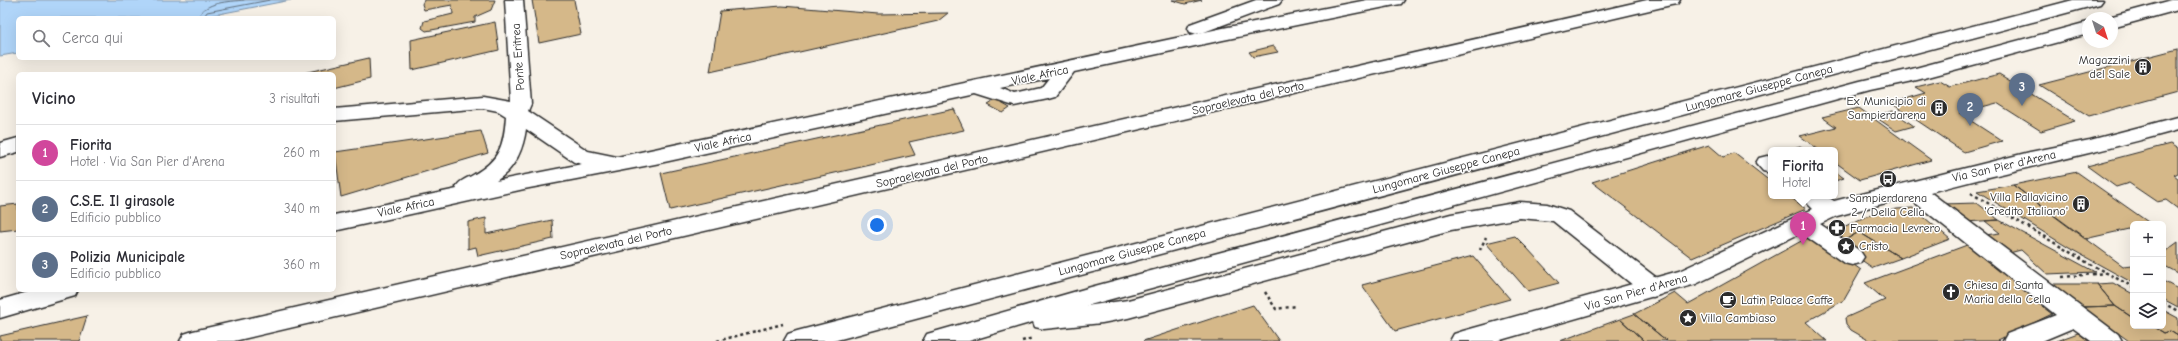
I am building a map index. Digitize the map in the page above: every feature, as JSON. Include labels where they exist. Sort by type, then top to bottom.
[{"type":"main road","name":"Ponte Eritrea","points":[[425,202],[474,184],[500,167],[515,142],[517,113],[521,104],[514,0]]},
{"type":"main road","name":"Viale Africa","points":[[1112,59],[1273,0]]},
{"type":"main road","name":"Viale Africa","points":[[1356,0],[1373,3],[1391,1]]},
{"type":"main road","name":"Sopraelevata del Porto","points":[[193,341],[1671,0]]},
{"type":"main road","name":"Lungomare Giuseppe Canepa","points":[[797,341],[2094,0]]},
{"type":"main road","name":"Viale Africa","points":[[336,223],[425,202],[616,164],[979,88],[1223,34],[1391,1]]},
{"type":"main road","points":[[2118,20],[2178,4]]},
{"type":"main road","name":"Lungomare Giuseppe Canepa","points":[[936,341],[1091,296],[1844,91],[1910,76],[2082,30]]},
{"type":"main road","points":[[336,115],[482,102],[504,106],[517,113],[582,157],[616,164]]},
{"type":"main road","name":"Via San Pier d'Arena","points":[[1463,341],[1687,278],[1830,210],[2030,158],[2091,147],[2178,123]]},
{"type":"main road","points":[[0,150],[16,146]]},
{"type":"main road","points":[[1912,189],[2109,341]]},
{"type":"main road","points":[[1815,199],[1830,210]]},
{"type":"main road","points":[[1001,323],[1102,314],[1122,310],[1450,222],[1501,212],[1532,208],[1561,216],[1653,288]]},
{"type":"main road","points":[[1802,223],[1852,257]]},
{"type":"main road","points":[[0,296],[27,292]]},
{"type":"main road","points":[[0,309],[59,292]]},
{"type":"main road","points":[[2016,341],[2076,317]]},
{"type":"path","points":[[1949,179],[1998,211],[2130,285]]},
{"type":"path","points":[[1480,250],[1484,238],[1490,235]]},
{"type":"path","points":[[2029,280],[2106,273]]},
{"type":"path","points":[[2166,305],[2178,311]]},
{"type":"water","points":[[0,0],[291,0],[208,16],[16,16],[16,53],[0,56]]},
{"type":"building","points":[[424,0],[495,0],[491,10],[475,17],[475,22],[426,31],[422,28],[424,21],[453,14],[452,5],[424,10],[422,4]]},
{"type":"building","points":[[532,0],[574,0],[581,34],[539,43]]},
{"type":"building","points":[[1172,0],[1202,0],[1185,4]]},
{"type":"building","points":[[782,6],[878,14],[948,13],[938,21],[710,72],[720,11]]},
{"type":"building","points":[[495,22],[499,50],[412,70],[411,40]]},
{"type":"building","points":[[1273,46],[1278,52],[1253,57],[1249,52]]},
{"type":"building","name":"Magazzini del Sale","points":[[2178,49],[2178,92],[2089,116],[2039,85]]},
{"type":"building","points":[[369,58],[370,79],[336,88],[336,72],[308,72]]},
{"type":"building","name":"Ex Municipio di Sampierdarena","points":[[1999,74],[2075,121],[2041,131],[1997,103],[1959,113],[2002,141],[1964,152],[1891,103],[1926,93],[1916,87],[1940,81],[1950,87]]},
{"type":"building","points":[[996,100],[1010,108],[1003,113],[988,105]]},
{"type":"building","points":[[1859,108],[1931,160],[1860,180],[1838,164],[1838,147],[1815,147],[1800,136],[1836,127],[1822,117]]},
{"type":"building","points":[[954,109],[964,130],[909,142],[915,155],[670,210],[661,173]]},
{"type":"building","points":[[1893,111],[1914,126],[1896,131],[1874,116]]},
{"type":"building","points":[[481,131],[488,153],[341,197],[336,152]]},
{"type":"building","points":[[2170,144],[2178,149],[2178,173],[2174,175],[2178,178],[2178,209],[2166,200],[2157,202],[2129,183],[2116,187],[2087,166]]},
{"type":"building","points":[[1709,145],[1723,157],[1734,153],[1768,180],[1768,199],[1793,199],[1806,209],[1692,258],[1592,182]]},
{"type":"building","name":"Villa Pallavicino 'Credito Italiano'","points":[[2077,172],[2147,221],[2130,221],[2130,229],[2085,239],[2013,185]]},
{"type":"building","points":[[1838,174],[1844,178],[1838,180]]},
{"type":"building","points":[[2013,185],[2123,266],[2130,265],[2130,281],[2069,248],[1977,191]]},
{"type":"building","points":[[1977,203],[1999,220],[1964,222],[1942,204]]},
{"type":"building","points":[[16,204],[16,229],[0,231],[0,206]]},
{"type":"building","points":[[1913,208],[1950,239],[1901,258],[1859,232],[1838,244],[1826,235],[1867,216],[1897,209]]},
{"type":"building","points":[[486,218],[486,234],[552,220],[553,239],[478,256],[476,247],[468,249],[468,222]]},
{"type":"building","points":[[1999,220],[2095,272],[2047,274],[2021,250],[2009,253],[1985,235],[2000,233],[1985,221]]},
{"type":"building","points":[[1859,232],[1901,258],[1873,268],[1838,244]]},
{"type":"building","points":[[1812,235],[1861,270],[1844,300],[1806,322],[1827,341],[1667,341],[1634,314],[1675,293],[1688,304]]},
{"type":"building","points":[[1515,236],[1559,283],[1528,291],[1486,243]]},
{"type":"building","points":[[2178,242],[2178,273],[2166,267],[2166,251]]},
{"type":"building","name":"Chiesa di Santa Maria della Cella","points":[[1967,245],[2017,283],[2037,300],[2035,301],[2052,314],[1998,340],[2000,341],[1880,341],[1877,339],[1870,341],[1851,330],[1846,324],[1845,318],[1885,300],[1865,283]]},
{"type":"building","points":[[1473,256],[1510,299],[1395,331],[1362,285]]},
{"type":"building","points":[[2113,283],[2130,292],[2130,316],[2115,306],[2097,284]]},
{"type":"building","points":[[2166,283],[2178,289],[2178,307],[2166,301]]},
{"type":"building","points":[[2052,284],[2097,284],[2115,306],[2082,307]]},
{"type":"building","points":[[1253,305],[1279,341],[1143,341]]},
{"type":"building","points":[[2115,306],[2130,316],[2130,329],[2158,329],[2164,333],[2170,331],[2178,336],[2178,341],[2129,341],[2082,307]]},
{"type":"building","points":[[2166,312],[2178,318],[2178,336],[2170,331],[2164,333],[2158,329],[2166,329]]},
{"type":"building","points":[[1634,314],[1667,341],[1644,341],[1620,319]]},
{"type":"building","points":[[87,316],[79,341],[0,341],[0,336]]},
{"type":"building","points":[[1620,319],[1644,341],[1560,341],[1587,331]]},
{"type":"building","points":[[2078,333],[2089,341],[2056,341]]},
{"type":"place","name":"Magazzini del Sale","points":[[2143,67]]},
{"type":"place","name":"Polizia Municipale","points":[[2022,106]]},
{"type":"place","name":"Ex Municipio di Sampierdarena","points":[[1939,108]]},
{"type":"place","name":"C.S.E. Il girasole","points":[[1970,126]]},
{"type":"place","name":"Sampierdarena 2 / Della Cella","points":[[1888,179]]},
{"type":"place","name":"Villa Pallavicino 'Credito Italiano'","points":[[2081,204]]},
{"type":"place","name":"Farmacia Levrero","points":[[1837,228]]},
{"type":"place","name":"Fiorita","points":[[1803,245]]},
{"type":"place","name":"Cristo","points":[[1846,246]]},
{"type":"place","name":"Chiesa di Santa Maria della Cella","points":[[1951,292]]},
{"type":"place","name":"Latin Palace Caffe","points":[[1728,300]]},
{"type":"place","name":"Villa Cambiaso","points":[[1688,318]]}]
